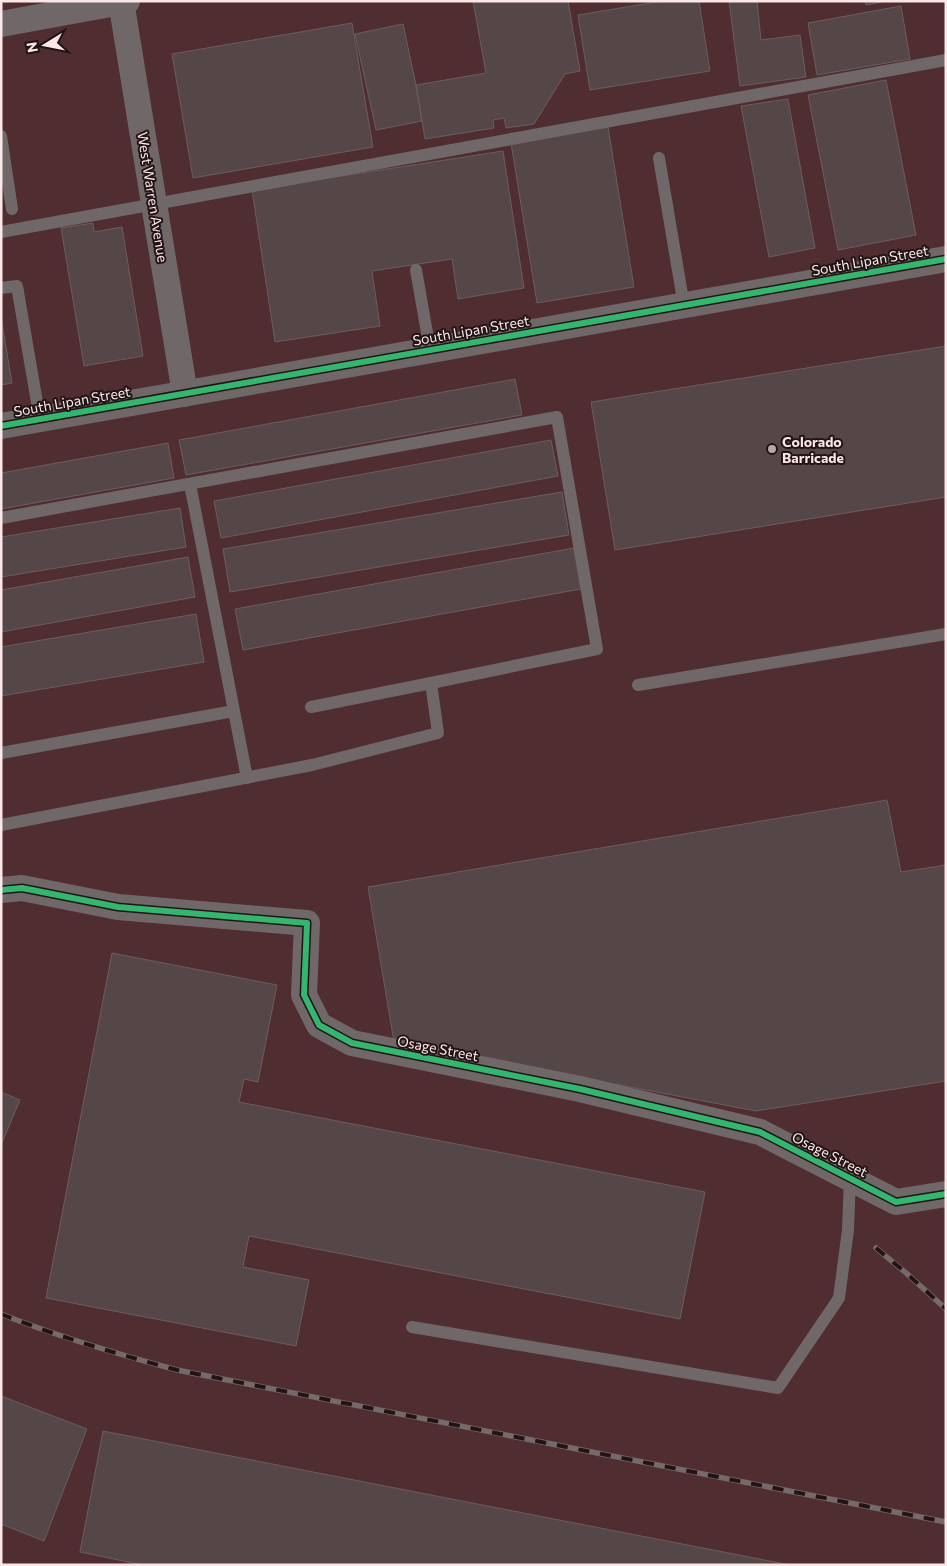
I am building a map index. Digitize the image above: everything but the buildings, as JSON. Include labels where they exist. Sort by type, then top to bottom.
[{"type":"street","points":[[1,24],[123,2]]},
{"type":"street","name":"West Warren Avenue","points":[[123,2],[185,394]]},
{"type":"street","name":"South Lipan Street","points":[[1,426],[946,260]]},
{"type":"street","name":"Osage Street","points":[[1,890],[22,888],[118,907],[307,923],[304,995],[319,1025],[352,1044],[580,1089],[760,1132],[896,1202],[946,1194]]},
{"type":"lane","points":[[1,232],[946,60]]},
{"type":"lane","points":[[1,136],[12,209]]},
{"type":"lane","points":[[659,158],[684,306]]},
{"type":"lane","points":[[416,270],[430,350]]},
{"type":"lane","points":[[1,288],[17,286],[40,420]]},
{"type":"lane","points":[[1,518],[557,418],[597,649],[311,706]]},
{"type":"lane","points":[[190,484],[247,778]]},
{"type":"lane","points":[[638,684],[946,634]]},
{"type":"lane","points":[[1,826],[312,765],[438,733],[431,682]]},
{"type":"lane","points":[[1,753],[234,711]]},
{"type":"lane","points":[[412,1326],[778,1388],[839,1298],[848,1230],[850,1178]]},
{"type":"shaded area","points":[[1,1],[946,1],[946,1565],[1,1565]]},
{"type":"railway","points":[[876,1248],[946,1309]]},
{"type":"railway","points":[[1,1314],[88,1345],[177,1370],[946,1522]]},
{"type":"cycle path","points":[[1,426],[946,259]]},
{"type":"cycle path","points":[[1,890],[22,888],[118,907],[307,923],[304,995],[319,1025],[352,1043],[580,1089],[760,1132],[896,1202],[946,1194]]},
{"type":"place","name":"Colorado Barricade","points":[[772,449]]}]
